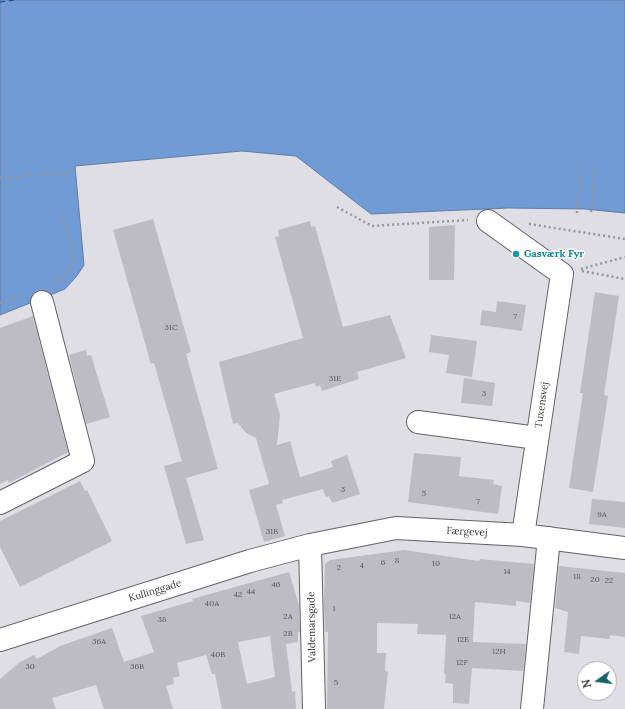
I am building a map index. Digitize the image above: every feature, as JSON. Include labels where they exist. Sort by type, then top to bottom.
[{"type":"street","points":[[488,221],[570,272]]},
{"type":"street","name":"Tuxensvej","points":[[523,535],[538,438],[570,272]]},
{"type":"street","points":[[0,503],[83,461],[38,293]]},
{"type":"street","points":[[418,422],[538,438]]},
{"type":"street","name":"Færgevej","points":[[310,545],[396,528],[523,535],[625,548]]},
{"type":"street","points":[[532,709],[549,538]]},
{"type":"street","name":"Kullinggade","points":[[0,640],[250,561],[310,545]]},
{"type":"street","name":"Valdemarsgade","points":[[310,545],[314,709]]},
{"type":"path","points":[[577,213],[581,163]]},
{"type":"path","points":[[592,212],[596,165]]},
{"type":"path","points":[[0,178],[75,172]]},
{"type":"path","points":[[0,303],[38,293],[64,277],[74,260],[63,217]]},
{"type":"path","points":[[570,272],[625,257]]},
{"type":"path","points":[[570,272],[625,279]]},
{"type":"water","points":[[0,0],[625,0],[625,213],[585,209],[508,208],[371,214],[296,156],[242,151],[75,166],[84,265],[65,289],[0,315]]},
{"type":"building","points":[[153,219],[191,352],[186,354],[218,469],[186,478],[204,540],[186,544],[164,466],[182,461],[154,363],[151,364],[113,230]]},
{"type":"building","points":[[310,221],[311,227],[315,226],[343,327],[390,315],[406,358],[357,372],[359,379],[322,391],[320,385],[316,387],[315,383],[274,394],[280,415],[277,445],[290,441],[300,477],[333,467],[331,461],[347,455],[360,494],[332,503],[329,496],[326,497],[323,489],[282,500],[283,503],[276,505],[285,536],[264,542],[249,490],[269,484],[256,438],[246,433],[238,423],[233,424],[219,362],[303,338],[275,237],[279,236],[278,230]]},
{"type":"building","points":[[455,225],[454,280],[429,280],[429,227]]},
{"type":"building","points":[[595,292],[619,296],[604,395],[608,396],[593,492],[569,488],[583,393],[580,393]]},
{"type":"building","points":[[497,301],[526,305],[522,331],[480,325],[482,310],[496,312]]},
{"type":"building","points":[[33,316],[68,452],[9,483],[8,480],[0,484],[0,328]]},
{"type":"building","points":[[431,335],[477,341],[472,377],[446,373],[449,355],[429,352]]},
{"type":"building","points":[[86,350],[87,356],[91,355],[110,417],[86,424],[69,355]]},
{"type":"building","points":[[464,378],[495,383],[492,406],[461,403]]},
{"type":"building","points":[[414,453],[461,457],[459,476],[494,480],[493,484],[502,486],[498,514],[408,502]]},
{"type":"building","points":[[80,481],[85,491],[87,490],[112,541],[20,587],[0,547],[0,521]]},
{"type":"building","points":[[592,499],[625,502],[625,528],[589,524]]},
{"type":"building","points":[[404,550],[479,561],[480,559],[534,564],[530,603],[516,601],[516,606],[475,602],[473,642],[526,644],[523,671],[472,668],[469,704],[453,703],[453,684],[445,683],[446,674],[444,674],[446,635],[417,634],[418,624],[377,623],[377,653],[386,653],[385,671],[388,672],[384,709],[327,709],[328,632],[325,632],[325,564],[330,560]]},
{"type":"building","points":[[559,566],[625,573],[625,637],[610,635],[610,639],[581,636],[579,654],[564,652],[568,612],[555,608]]},
{"type":"building","points":[[289,572],[299,605],[300,632],[298,632],[298,642],[286,644],[292,692],[295,691],[296,709],[222,709],[215,674],[212,674],[206,655],[177,663],[180,676],[173,678],[174,684],[166,686],[173,709],[104,709],[96,685],[52,698],[56,709],[0,709],[0,679],[20,662],[34,655],[37,659],[60,646],[112,628],[124,662],[154,652],[141,616],[193,601],[192,599]],"holes":[[[270,636],[275,677],[247,684],[238,642]]]},
{"type":"ferry route","points":[[0,2],[16,0]]},
{"type":"place","name":"Gasværk Fyr","points":[[516,254]]}]
